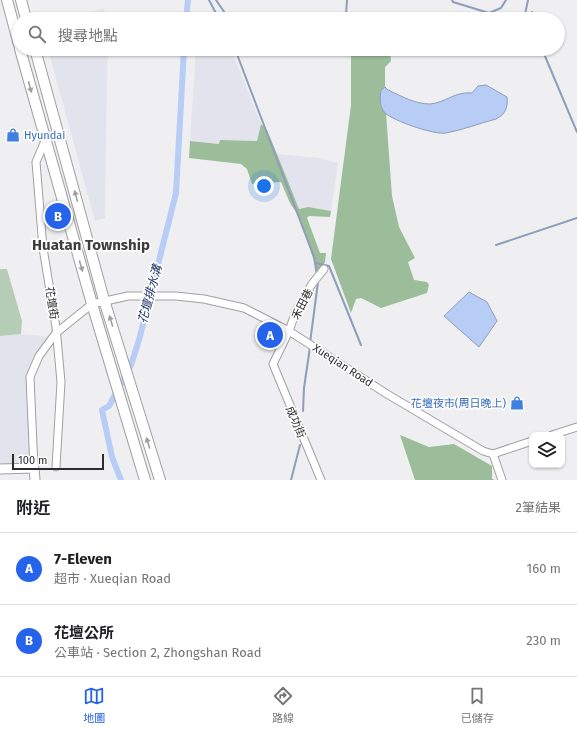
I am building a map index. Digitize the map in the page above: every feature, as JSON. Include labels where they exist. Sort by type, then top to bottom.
[{"type":"main road","points":[[7,0],[12,19]]},
{"type":"main road","points":[[21,0],[24,12]]},
{"type":"main road","points":[[22,56],[92,304],[146,480]]},
{"type":"main road","points":[[37,56],[104,300],[160,480]]},
{"type":"street","name":"花壇街","points":[[45,141],[36,162],[44,248],[61,382],[56,467]]},
{"type":"street","name":"禾田巷","points":[[273,364],[290,331],[296,311],[312,284],[324,269]]},
{"type":"street","name":"Xueqian Road","points":[[104,300],[128,296],[157,296],[204,299],[244,308],[290,331],[387,394],[483,451],[493,454]]},
{"type":"street","points":[[35,480],[30,377],[39,356],[56,334],[92,304],[104,300]]},
{"type":"street","name":"成功街","points":[[273,364],[321,480]]},
{"type":"street","points":[[561,432],[577,427]]},
{"type":"street","points":[[502,480],[493,454],[529,442]]},
{"type":"street","points":[[0,469],[34,468]]},
{"type":"shaded area","points":[[104,8],[105,12],[90,12]]},
{"type":"shaded area","points":[[50,56],[108,56],[107,63],[105,218],[95,221]]},
{"type":"shaded area","points":[[196,56],[234,56],[261,124],[257,141],[220,140],[220,144],[190,141]]},
{"type":"shaded area","points":[[277,154],[318,158],[338,163],[331,211],[308,207],[299,209]]},
{"type":"shaded area","points":[[21,334],[52,337],[33,374],[33,463],[0,466],[0,336]]},
{"type":"green space","points":[[351,56],[391,56],[391,61],[385,67],[385,87],[381,90],[380,104],[386,113],[392,196],[399,227],[415,258],[408,262],[414,280],[427,282],[429,285],[427,293],[381,308],[361,298],[356,299],[351,313],[331,259],[351,105]]},
{"type":"green space","points":[[261,124],[267,130],[299,209],[308,207],[331,211],[330,217],[309,216],[307,218],[320,253],[326,253],[325,262],[318,273],[300,218],[290,203],[281,182],[252,184],[247,169],[241,164],[189,158],[190,141],[219,144],[220,140],[257,141]]},
{"type":"green space","points":[[0,269],[7,269],[22,321],[21,334],[0,336]]},
{"type":"green space","points":[[400,435],[429,447],[454,444],[492,466],[492,479],[495,480],[415,480]]},
{"type":"water","points":[[486,85],[507,97],[507,107],[504,112],[496,119],[446,133],[424,130],[397,120],[385,113],[380,99],[381,90],[385,87],[388,90],[408,99],[419,103],[430,104],[440,102],[455,95],[472,93],[478,86]]},
{"type":"water","points":[[469,292],[487,302],[497,321],[479,347],[444,316]]},
{"type":"waterway","name":"花壇排水溝","points":[[187,12],[188,0]]},
{"type":"waterway","points":[[209,0],[215,12]]},
{"type":"waterway","points":[[216,0],[224,12]]},
{"type":"waterway","points":[[346,12],[347,0]]},
{"type":"waterway","points":[[452,0],[453,2],[486,12]]},
{"type":"waterway","points":[[491,12],[501,8],[506,0]]},
{"type":"waterway","points":[[525,12],[528,0]]},
{"type":"waterway","name":"花壇排水溝","points":[[121,480],[112,457],[102,410],[109,406],[131,365],[139,340],[176,193],[184,56]]},
{"type":"waterway","points":[[238,56],[314,257],[317,275]]},
{"type":"waterway","points":[[545,56],[577,132]]},
{"type":"waterway","points":[[496,245],[577,218]]},
{"type":"waterway","points":[[316,263],[329,266],[361,345]]},
{"type":"waterway","points":[[310,343],[318,282]]},
{"type":"waterway","points":[[303,411],[304,388],[310,347]]},
{"type":"waterway","points":[[291,480],[300,445]]},
{"type":"place","name":"Hyundai","points":[[13,135]]},
{"type":"place","name":"花壇公所","points":[[58,216]]},
{"type":"place","name":"7-Eleven","points":[[270,335]]},
{"type":"place","name":"花壇夜市(周日晚上)","points":[[517,403]]},
{"type":"district","name":"Huatan Township","points":[[91,245]]}]
